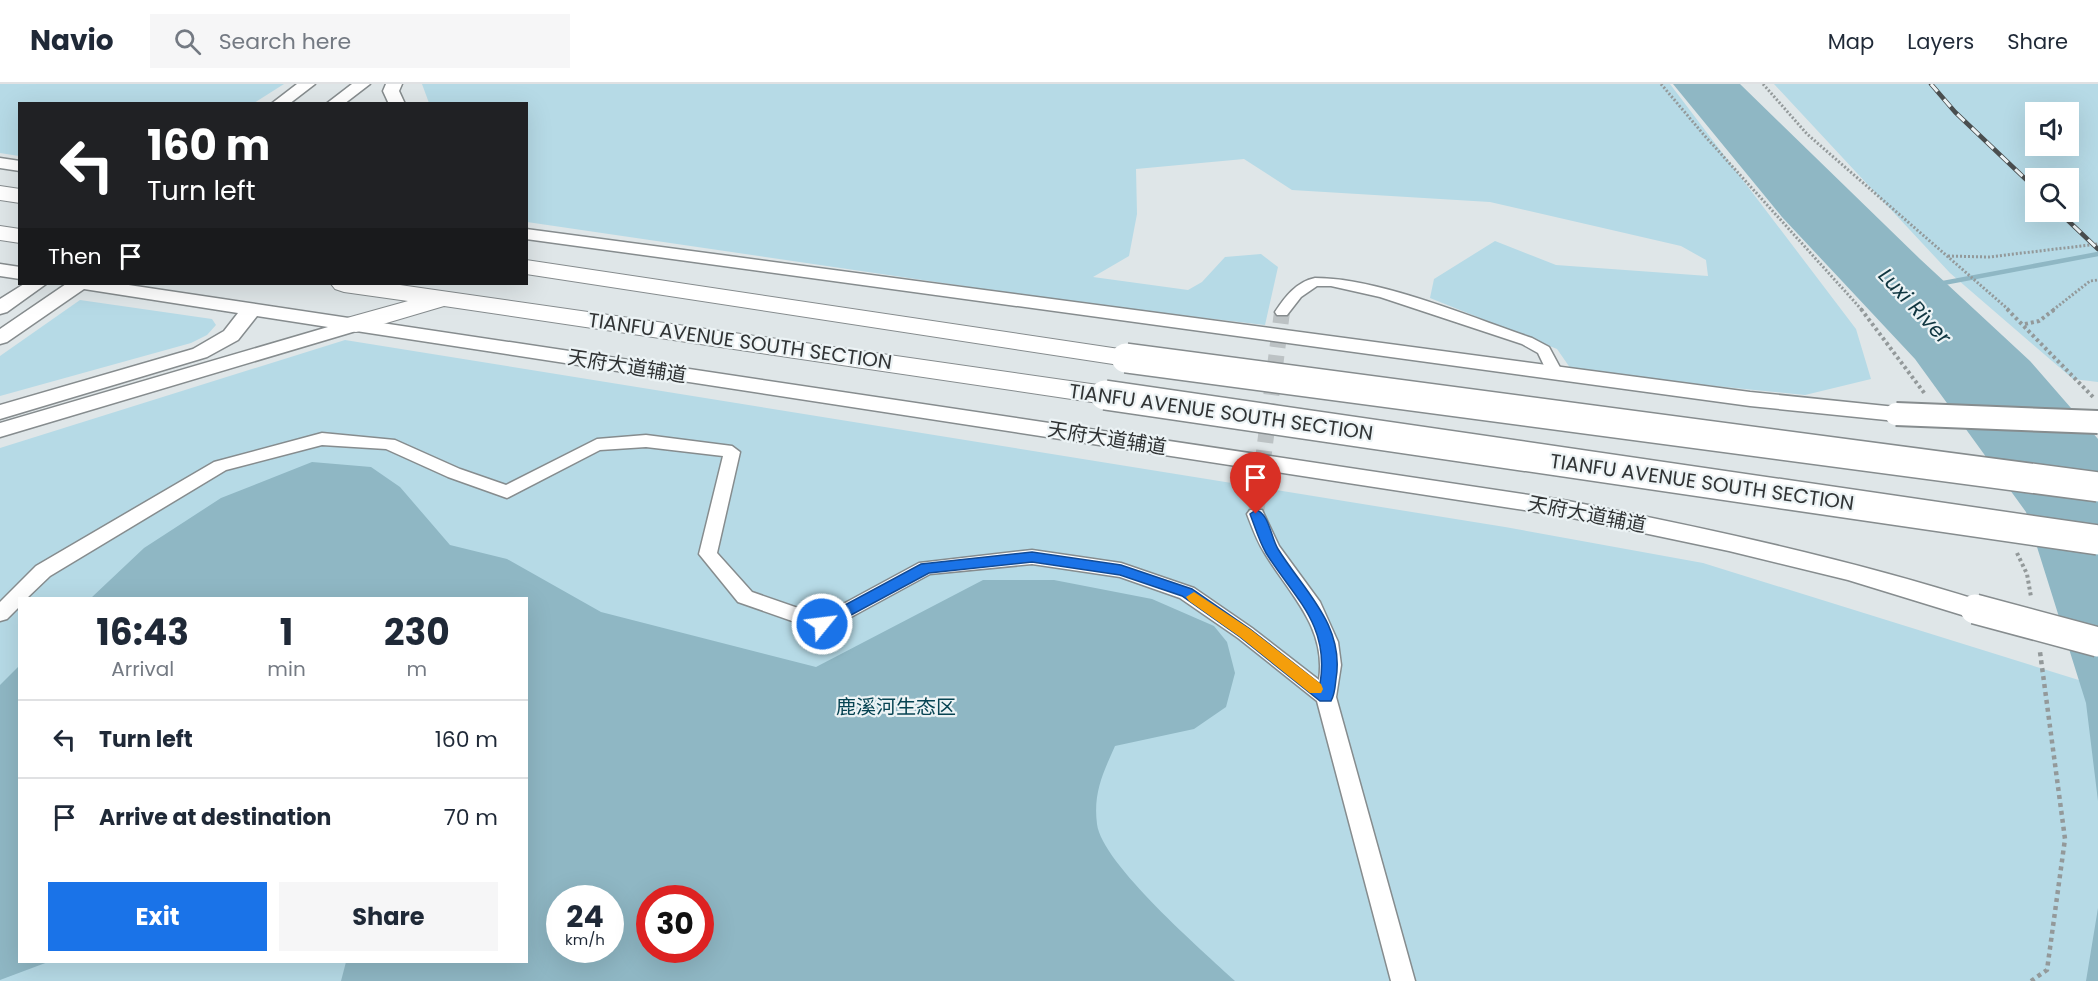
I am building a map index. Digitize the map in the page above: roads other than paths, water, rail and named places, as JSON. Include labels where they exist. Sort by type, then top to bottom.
[{"type":"highway","points":[[0,193],[18,196]]},
{"type":"highway","points":[[0,233],[18,236]]},
{"type":"highway","name":"TIANFU AVENUE SOUTH SECTION","points":[[528,267],[1126,358],[2098,487]]},
{"type":"highway","name":"TIANFU AVENUE SOUTH SECTION","points":[[351,285],[2098,540]]},
{"type":"highway","points":[[356,324],[444,298]]},
{"type":"street","points":[[284,102],[342,84]]},
{"type":"street","points":[[336,102],[362,84]]},
{"type":"street","points":[[394,84],[391,91],[396,102]]},
{"type":"street","points":[[0,163],[18,166]]},
{"type":"street","points":[[528,234],[1750,399],[1896,414],[2098,422]]},
{"type":"street","points":[[0,270],[18,274]]},
{"type":"street","points":[[0,288],[18,275]]},
{"type":"street","points":[[1282,312],[1292,298],[1314,282],[1347,284],[1527,341],[1544,350],[1555,373]]},
{"type":"street","points":[[0,308],[34,285]]},
{"type":"street","points":[[0,321],[53,285]]},
{"type":"street","points":[[0,338],[77,285]]},
{"type":"street","name":"天府大道辅道","points":[[97,285],[1563,508],[1729,542],[1827,566],[2098,642]]},
{"type":"street","points":[[0,412],[200,353],[230,339],[244,325],[250,308]]},
{"type":"street","points":[[0,430],[356,324]]},
{"type":"street","points":[[0,614],[44,571],[220,466],[322,439],[389,444],[454,473],[507,492],[597,445],[646,441],[732,452],[708,554],[745,597],[822,624],[926,568],[1032,557],[1121,570],[1187,592],[1245,633],[1326,697]]},
{"type":"street","points":[[1256,514],[1271,549],[1313,607],[1328,642],[1331,665],[1326,697],[1403,981]]},
{"type":"water","name":"Luxi River","points":[[1673,84],[1740,84],[1920,259],[2030,361],[2098,439],[2098,801],[2086,703],[2026,512],[1915,359],[1782,217]]},
{"type":"water","points":[[312,462],[371,467],[400,487],[450,545],[507,559],[601,612],[816,667],[983,580],[1054,580],[1152,599],[1214,626],[1227,642],[1235,673],[1226,707],[1194,729],[1115,746],[1100,784],[1096,803],[1097,824],[1103,841],[1134,883],[1235,981],[341,981],[346,963],[528,963],[528,597],[92,597],[144,548],[221,498]]},
{"type":"water","points":[[18,667],[18,963],[45,963],[0,980],[0,685]]},
{"type":"water","points":[[2098,908],[2098,981],[2086,981]]},
{"type":"waterway","points":[[1938,284],[2098,254]]},
{"type":"tunnel","points":[[1256,514],[1282,312]]},
{"type":"railway","points":[[1931,84],[1955,112],[2025,179]]},
{"type":"railway","points":[[2070,222],[2098,249]]},
{"type":"park label","name":"鹿溪河生态区","points":[[896,707]]}]
